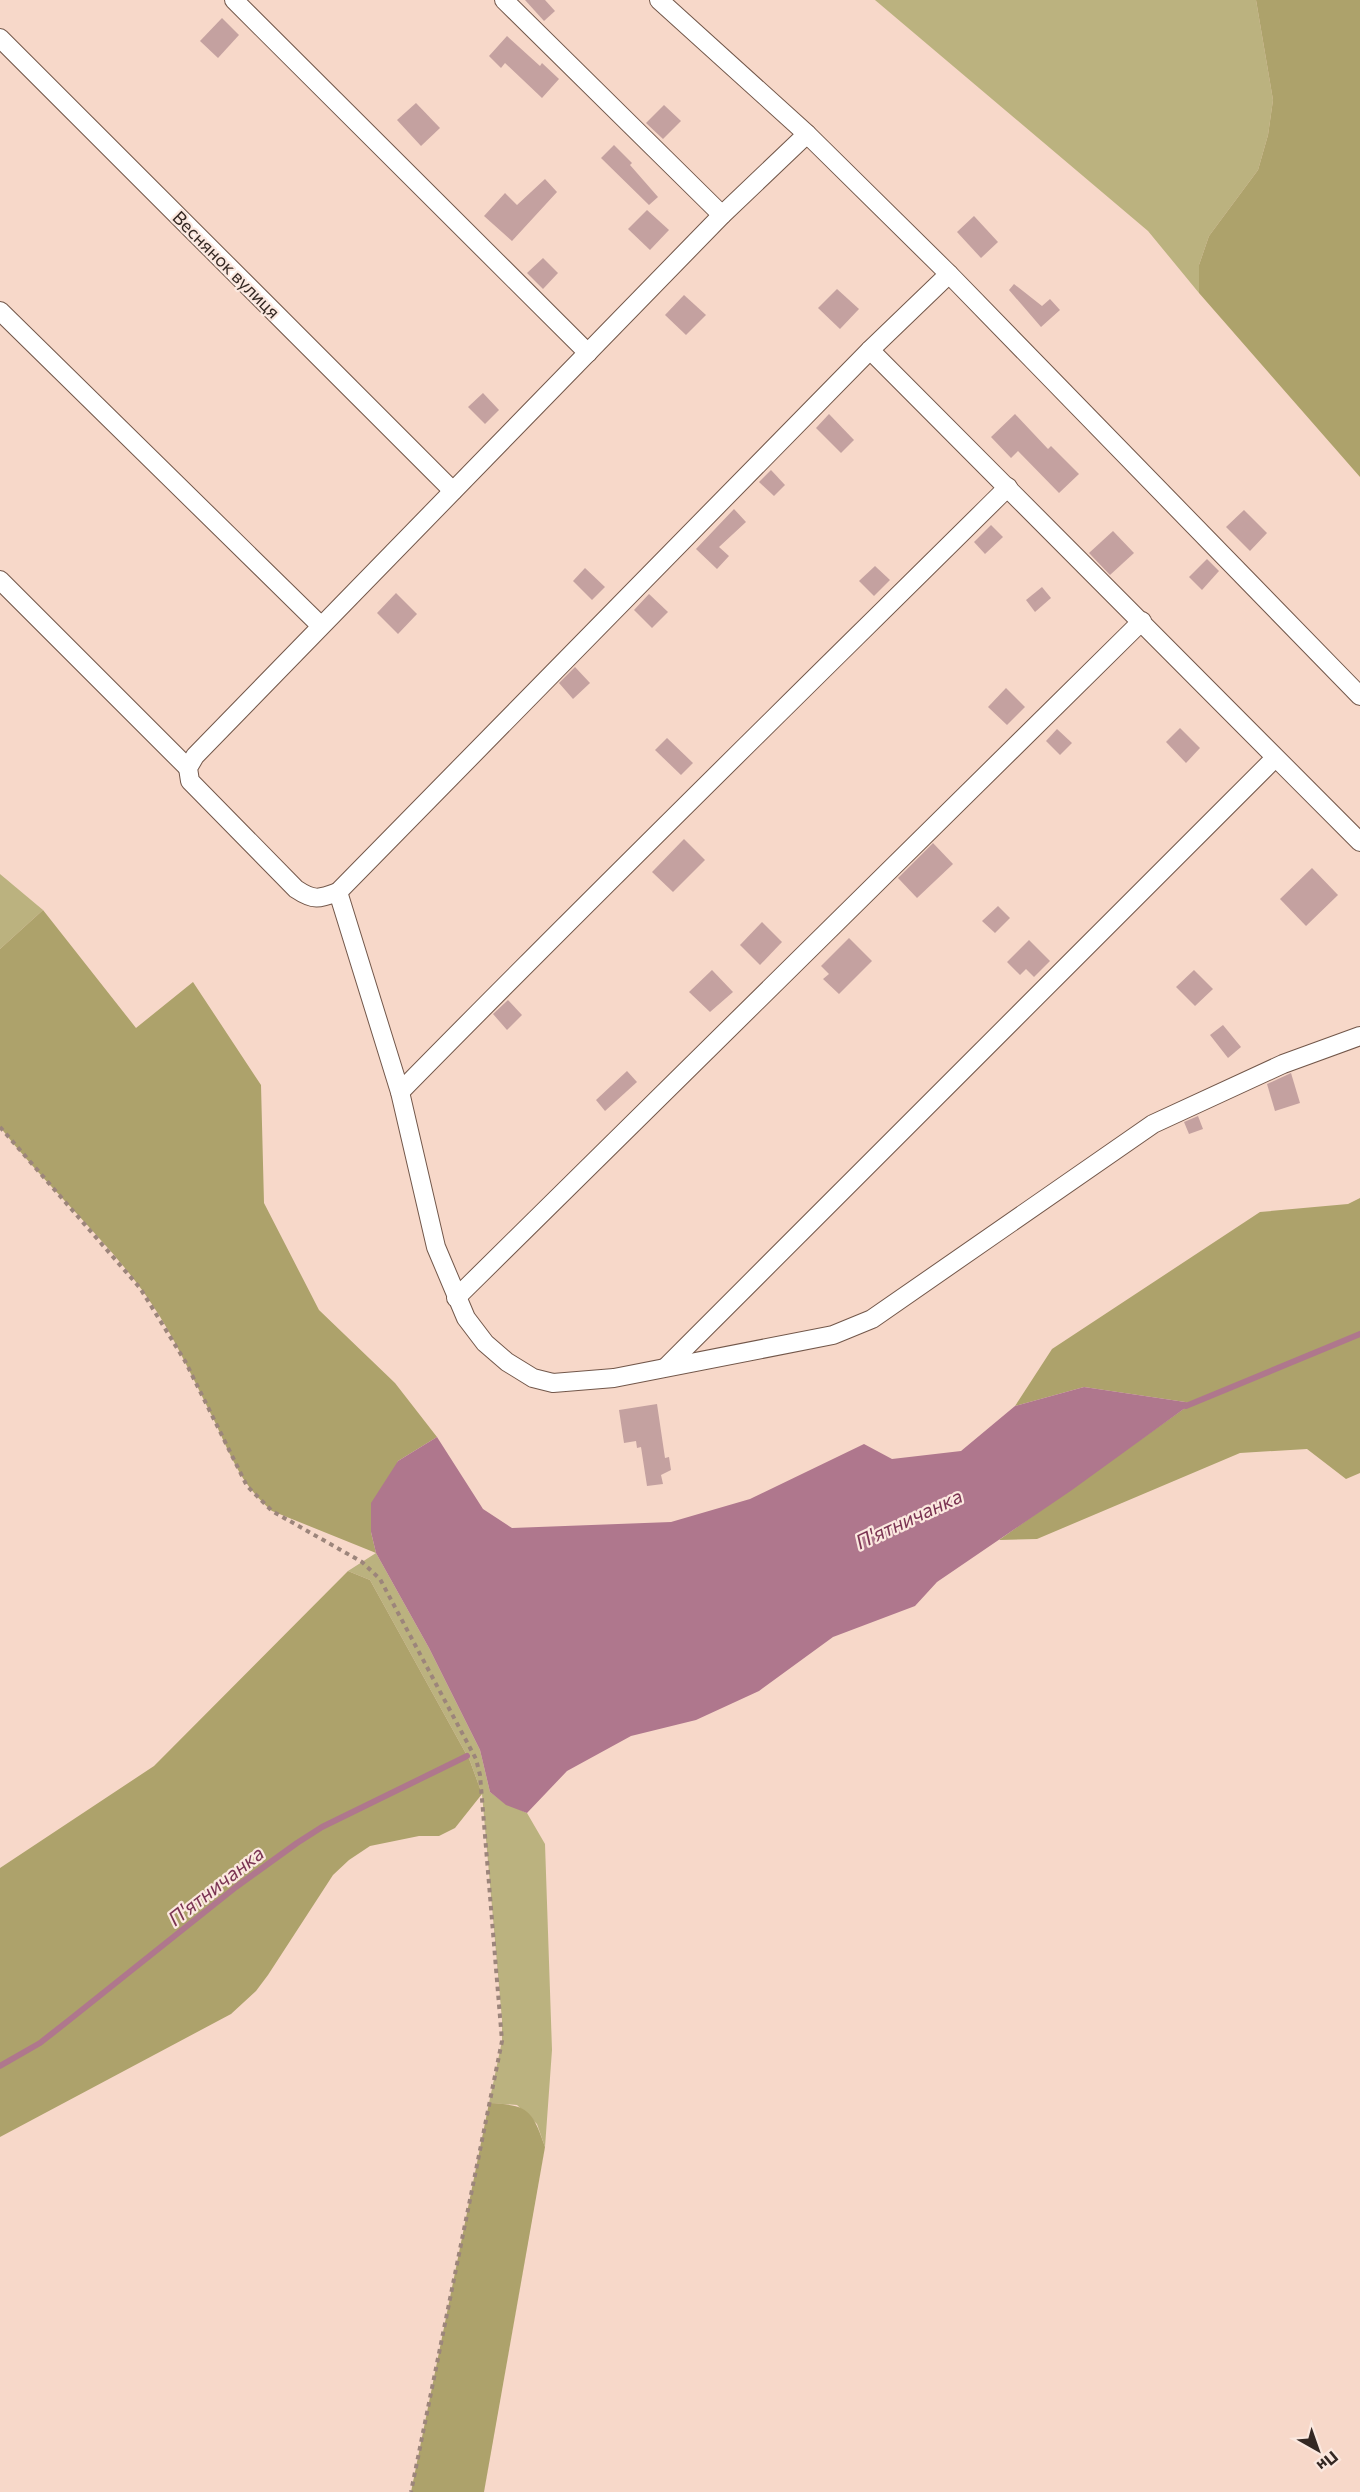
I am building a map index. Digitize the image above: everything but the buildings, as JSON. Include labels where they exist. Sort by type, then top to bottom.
[{"type":"street","points":[[234,0],[588,353]]},
{"type":"street","points":[[504,0],[722,215]]},
{"type":"street","points":[[659,0],[807,134],[949,274],[1360,696]]},
{"type":"street","name":"Веснянок вулиця","points":[[0,38],[453,491]]},
{"type":"street","points":[[188,768],[195,756],[320,625],[722,215],[807,134]]},
{"type":"street","points":[[0,580],[188,768],[190,781],[296,889],[307,897],[319,899],[338,892],[870,350],[949,274]]},
{"type":"street","points":[[0,311],[320,625]]},
{"type":"street","points":[[870,350],[1360,842]]},
{"type":"street","points":[[400,1092],[578,910],[668,824],[1008,487]]},
{"type":"street","points":[[456,1298],[1142,621]]},
{"type":"street","points":[[666,1367],[1275,758]]},
{"type":"street","points":[[338,892],[400,1092],[436,1247],[456,1298],[466,1318],[485,1343],[507,1362],[533,1378],[553,1383],[614,1378],[833,1335],[872,1319],[1153,1124],[1283,1064],[1360,1036]]},
{"type":"path","points":[[0,1127],[140,1288],[185,1361],[247,1486],[272,1511],[362,1562],[380,1579],[478,1767],[500,1996],[502,2041],[411,2492]]},
{"type":"shaded area","points":[[875,0],[1256,0],[1273,100],[1268,135],[1258,170],[1209,236],[1199,265],[1199,293],[1148,231]]},
{"type":"shaded area","points":[[1256,0],[1360,0],[1360,477],[1199,293],[1199,265],[1209,236],[1258,170],[1268,135],[1273,100]]},
{"type":"shaded area","points":[[0,874],[43,910],[0,949]]},
{"type":"shaded area","points":[[43,910],[136,1028],[193,982],[261,1085],[264,1203],[319,1310],[395,1383],[437,1437],[398,1461],[371,1532],[376,1553],[272,1511],[252,1491],[232,1458],[174,1341],[142,1290],[103,1242],[19,1151],[0,1127],[0,949]]},
{"type":"shaded area","points":[[1360,1198],[1360,1473],[1346,1479],[1307,1449],[1240,1453],[1037,1539],[999,1540],[1192,1403],[1084,1387],[1015,1406],[1052,1349],[1260,1212],[1348,1204]]},
{"type":"shaded area","points":[[376,1553],[429,1648],[480,1750],[490,1792],[503,1802],[527,1813],[545,1844],[552,2050],[545,2147],[537,2124],[517,2105],[489,2103],[502,2041],[502,2020],[482,1794],[470,1761],[370,1580],[348,1571]]},
{"type":"shaded area","points":[[348,1571],[370,1580],[470,1761],[482,1794],[455,1828],[439,1836],[419,1836],[370,1846],[349,1860],[333,1875],[256,1991],[231,2014],[0,2137],[0,1868],[154,1766]]},
{"type":"shaded area","points":[[489,2103],[513,2106],[527,2112],[532,2117],[545,2147],[484,2492],[411,2492]]},
{"type":"water","points":[[1084,1387],[1192,1403],[1072,1490],[937,1582],[915,1606],[833,1637],[759,1691],[696,1720],[631,1736],[567,1771],[527,1813],[506,1805],[490,1792],[480,1750],[429,1648],[376,1553],[371,1532],[371,1503],[398,1461],[437,1437],[483,1509],[512,1528],[671,1522],[750,1499],[864,1444],[892,1459],[961,1451],[1015,1406]]},
{"type":"waterway","name":"П'ятничанка","points":[[1186,1406],[1360,1334]]},
{"type":"waterway","name":"П'ятничанка","points":[[0,2066],[40,2043],[236,1887],[297,1843],[322,1827],[467,1756]]}]
